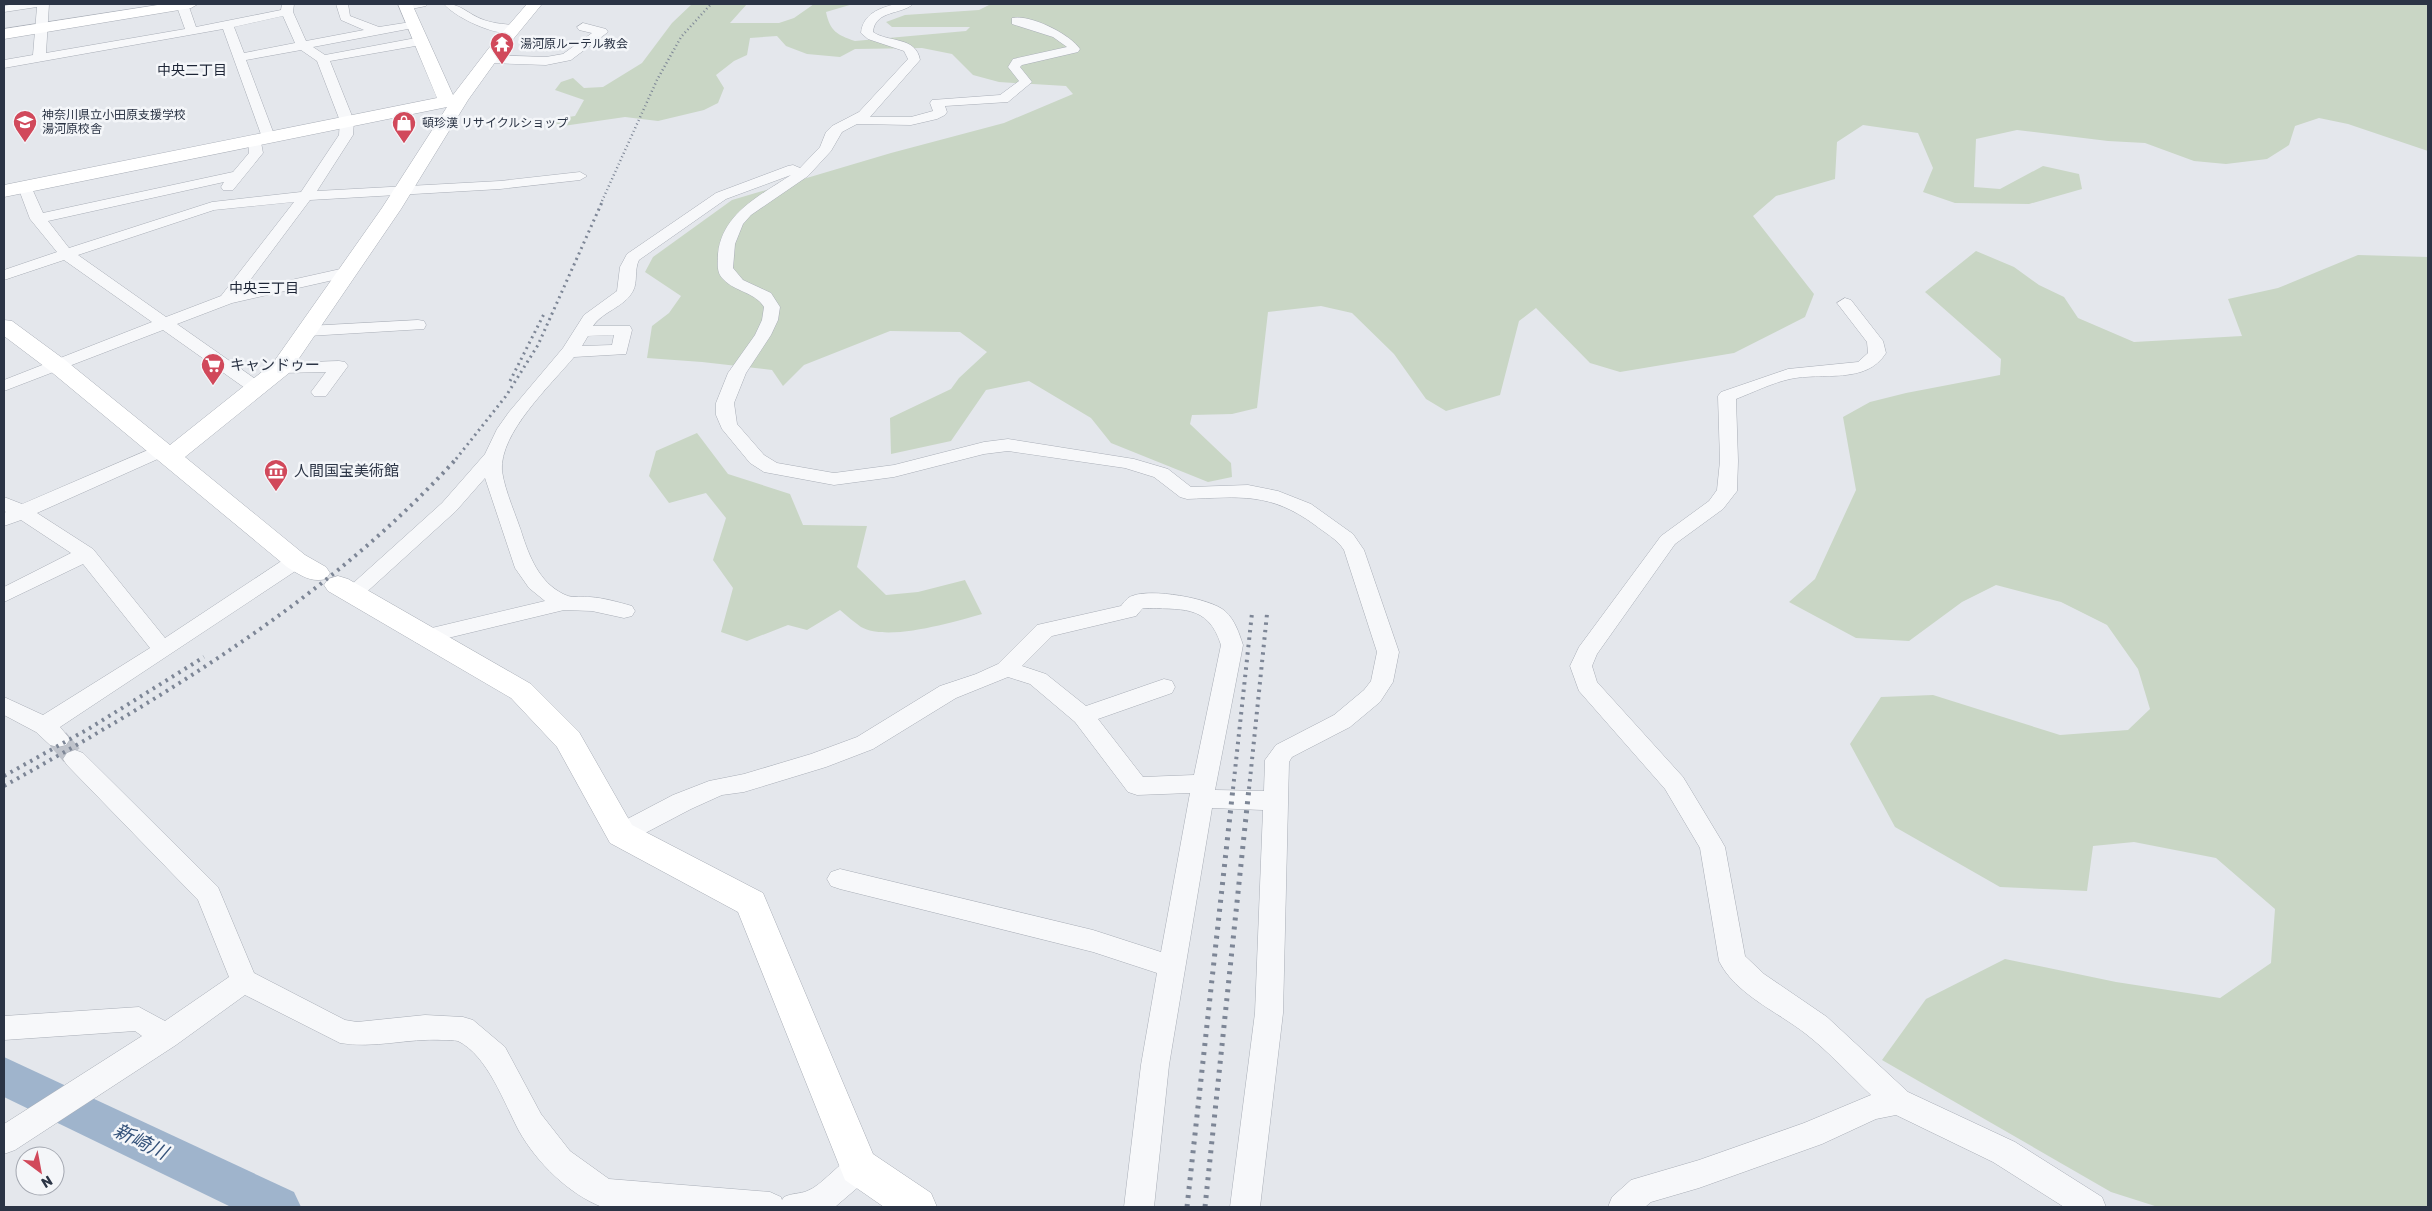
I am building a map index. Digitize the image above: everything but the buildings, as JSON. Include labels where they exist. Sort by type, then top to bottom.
[{"type":"street","points":[[4,9],[36,4]]},
{"type":"street","points":[[39,58],[42,4]]},
{"type":"street","points":[[4,34],[186,4],[192,32]]},
{"type":"street","points":[[342,4],[345,18],[378,31]]},
{"type":"street","points":[[450,4],[456,10],[494,28],[514,30]]},
{"type":"street","points":[[4,520],[166,454],[258,389],[281,368],[308,331],[345,273],[366,246],[401,191],[453,100],[490,59],[535,4]]},
{"type":"street","points":[[907,4],[871,18],[866,27],[866,33],[877,40],[909,48],[914,54],[914,60],[864,115],[837,129],[831,135],[826,148],[802,173],[746,212],[736,223],[727,244],[725,268],[728,275],[737,283],[766,296],[772,307],[770,320],[763,335],[737,373],[725,403],[725,415],[728,425],[757,459],[771,468],[834,479],[894,471],[984,448],[1008,446],[1127,463],[1149,468],[1161,473],[1187,493],[1248,491],[1271,495],[1304,508],[1346,538],[1354,550],[1388,652],[1382,682],[1372,696],[1342,721],[1284,751],[1277,760],[1270,1014],[1245,1207]]},
{"type":"street","points":[[411,5],[413,24],[453,100]]},
{"type":"street","points":[[4,64],[192,32],[227,25],[288,8],[302,45],[323,59],[346,121],[346,135],[306,196],[227,299]]},
{"type":"street","points":[[854,120],[917,120],[936,115],[940,112],[937,103],[1003,99],[1026,82],[1014,67],[1017,62],[1074,50],[1072,46],[1055,32],[1016,20]]},
{"type":"street","points":[[238,58],[413,24]]},
{"type":"street","points":[[212,206],[256,153],[262,139],[227,25]]},
{"type":"street","points":[[490,59],[546,61],[567,57],[578,47],[602,32],[583,27]]},
{"type":"street","points":[[323,59],[421,41]]},
{"type":"street","points":[[4,191],[453,100]]},
{"type":"street","points":[[335,584],[449,507],[494,456],[510,423],[532,398],[543,380],[570,352],[593,314],[622,294],[627,286],[627,265],[633,257],[721,196],[780,175],[819,155]]},
{"type":"street","points":[[38,219],[237,175]]},
{"type":"street","points":[[4,275],[212,206],[306,196],[500,185],[580,176]]},
{"type":"street","points":[[25,187],[38,219],[66,254],[258,389]]},
{"type":"street","points":[[4,386],[227,299],[345,273]]},
{"type":"street","points":[[1845,303],[1875,341],[1877,353],[1872,361],[1862,367],[1788,374],[1727,396],[1729,461],[1727,491],[1716,505],[1668,540],[1587,652],[1581,666],[1587,685],[1674,783],[1712,847],[1732,961],[1754,982],[1817,1026],[1898,1101],[2004,1152],[2091,1207]]},
{"type":"street","points":[[308,331],[418,325]]},
{"type":"street","points":[[4,326],[57,366],[296,561],[521,691],[568,740],[620,834],[751,903],[859,1167],[917,1207]]},
{"type":"street","points":[[570,352],[620,350],[624,330],[582,332]]},
{"type":"street","points":[[281,368],[339,366],[320,392]]},
{"type":"street","points":[[494,456],[495,485],[505,503],[515,544],[525,567],[537,584],[564,603]]},
{"type":"street","points":[[4,503],[24,513],[86,554],[163,650]]},
{"type":"street","points":[[4,594],[86,554]]},
{"type":"street","points":[[4,705],[51,733],[163,650],[296,561]]},
{"type":"street","points":[[620,834],[682,802],[718,787],[744,783],[818,761],[865,743],[948,692],[984,680],[1006,669],[1045,630],[1128,611],[1138,601],[1203,606],[1221,617],[1229,630],[1232,644],[1203,791],[1155,1065],[1139,1207]]},
{"type":"street","points":[[423,636],[564,603],[592,604],[624,611]]},
{"type":"street","points":[[1006,669],[1038,679],[1083,716],[1136,786],[1203,791],[1276,801]]},
{"type":"street","points":[[1083,716],[1164,687]]},
{"type":"street","points":[[75,759],[151,838],[209,894],[244,981],[340,1031],[357,1034],[425,1026],[463,1029],[495,1056],[531,1124],[558,1161],[604,1193],[770,1207]]},
{"type":"street","points":[[840,879],[1093,941],[1172,966]]},
{"type":"street","points":[[6,1138],[166,1036],[244,981]]},
{"type":"street","points":[[4,1028],[139,1019],[166,1036]]},
{"type":"street","points":[[1623,1207],[1642,1190],[1699,1174],[1811,1134],[1873,1107],[1898,1101]]},
{"type":"street","points":[[795,1207],[815,1206],[859,1167]]},
{"type":"green space","points":[[692,4],[747,4],[730,23],[779,23],[794,18],[814,4],[853,4],[826,12],[830,24],[835,31],[843,37],[855,41],[966,31],[970,27],[892,27],[886,22],[905,15],[979,10],[991,4],[2428,4],[2428,151],[2348,124],[2319,118],[2295,126],[2289,145],[2267,159],[2226,164],[2194,161],[2145,143],[2108,141],[2017,130],[1976,139],[1974,187],[2000,189],[2043,166],[2079,174],[2082,189],[2029,204],[1955,203],[1923,192],[1933,168],[1918,133],[1863,125],[1837,142],[1835,179],[1776,196],[1753,216],[1814,294],[1805,317],[1734,353],[1620,372],[1590,363],[1536,308],[1519,321],[1500,395],[1446,411],[1426,399],[1394,354],[1352,313],[1321,306],[1268,312],[1257,408],[1232,414],[1192,415],[1190,424],[1231,463],[1232,477],[1208,482],[1111,443],[1091,418],[1029,381],[986,390],[951,441],[891,454],[890,418],[951,389],[959,378],[987,352],[960,332],[890,331],[804,365],[783,386],[772,370],[647,358],[652,326],[669,313],[681,296],[645,272],[653,257],[732,200],[891,153],[1004,123],[1073,94],[1066,86],[999,82],[973,75],[952,54],[922,48],[855,49],[840,57],[807,54],[786,46],[777,36],[750,38],[747,55],[734,61],[716,75],[724,88],[718,103],[704,110],[658,121],[625,117],[563,126],[548,120],[575,116],[584,100],[555,90],[561,82],[573,78],[584,88],[603,87],[642,63],[672,23]]},
{"type":"green space","points":[[1976,251],[2014,267],[2039,285],[2064,297],[2078,318],[2134,342],[2242,336],[2228,299],[2278,288],[2358,255],[2428,257],[2428,1207],[2158,1207],[2111,1192],[1882,1060],[1926,999],[2005,959],[2116,982],[2220,998],[2271,963],[2275,909],[2216,858],[2134,842],[2093,846],[2087,891],[2000,887],[1895,827],[1850,744],[1881,697],[1933,695],[2060,735],[2128,730],[2150,709],[2138,669],[2107,625],[2061,602],[1996,585],[1962,602],[1909,641],[1856,638],[1789,602],[1815,579],[1856,490],[1843,417],[1870,402],[2000,375],[2001,359],[1925,292]]},
{"type":"green space","points":[[697,433],[728,474],[790,494],[803,525],[867,526],[857,567],[886,595],[918,592],[965,580],[982,614],[921,629],[887,632],[873,631],[861,627],[840,610],[807,630],[788,625],[747,641],[721,632],[733,588],[713,560],[726,518],[706,493],[669,503],[649,476],[656,451]]},
{"type":"waterway","name":"新崎川","points":[[4,1076],[278,1207]]},
{"type":"tunnel","points":[[58,739],[75,759]]},
{"type":"railway","points":[[602,201],[657,80],[681,37],[711,4]]},
{"type":"railway","points":[[456,459],[506,396],[538,345],[603,200]]},
{"type":"railway","points":[[510,381],[545,312]]},
{"type":"railway","points":[[4,786],[65,752],[186,679],[301,599],[356,555],[408,508],[457,458]]},
{"type":"railway","points":[[1233,789],[1252,613]]},
{"type":"railway","points":[[1249,789],[1267,614]]},
{"type":"railway","points":[[4,776],[90,728],[204,657]]},
{"type":"railway","points":[[1187,1207],[1233,788]]},
{"type":"railway","points":[[1205,1207],[1249,788]]},
{"type":"place","name":"湯河原ルーテル教会","points":[[502,65]]},
{"type":"place","name":"神奈川県立小田原支援学校 湯河原校舎","points":[[25,143]]},
{"type":"place","name":"頓珍漢 リサイクルショップ","points":[[404,144]]},
{"type":"place","name":"キャンドゥー","points":[[213,386]]},
{"type":"place","name":"人間国宝美術館","points":[[276,492]]},
{"type":"district","name":"中央二丁目","points":[[192,70]]},
{"type":"district","name":"中央三丁目","points":[[264,288]]}]
